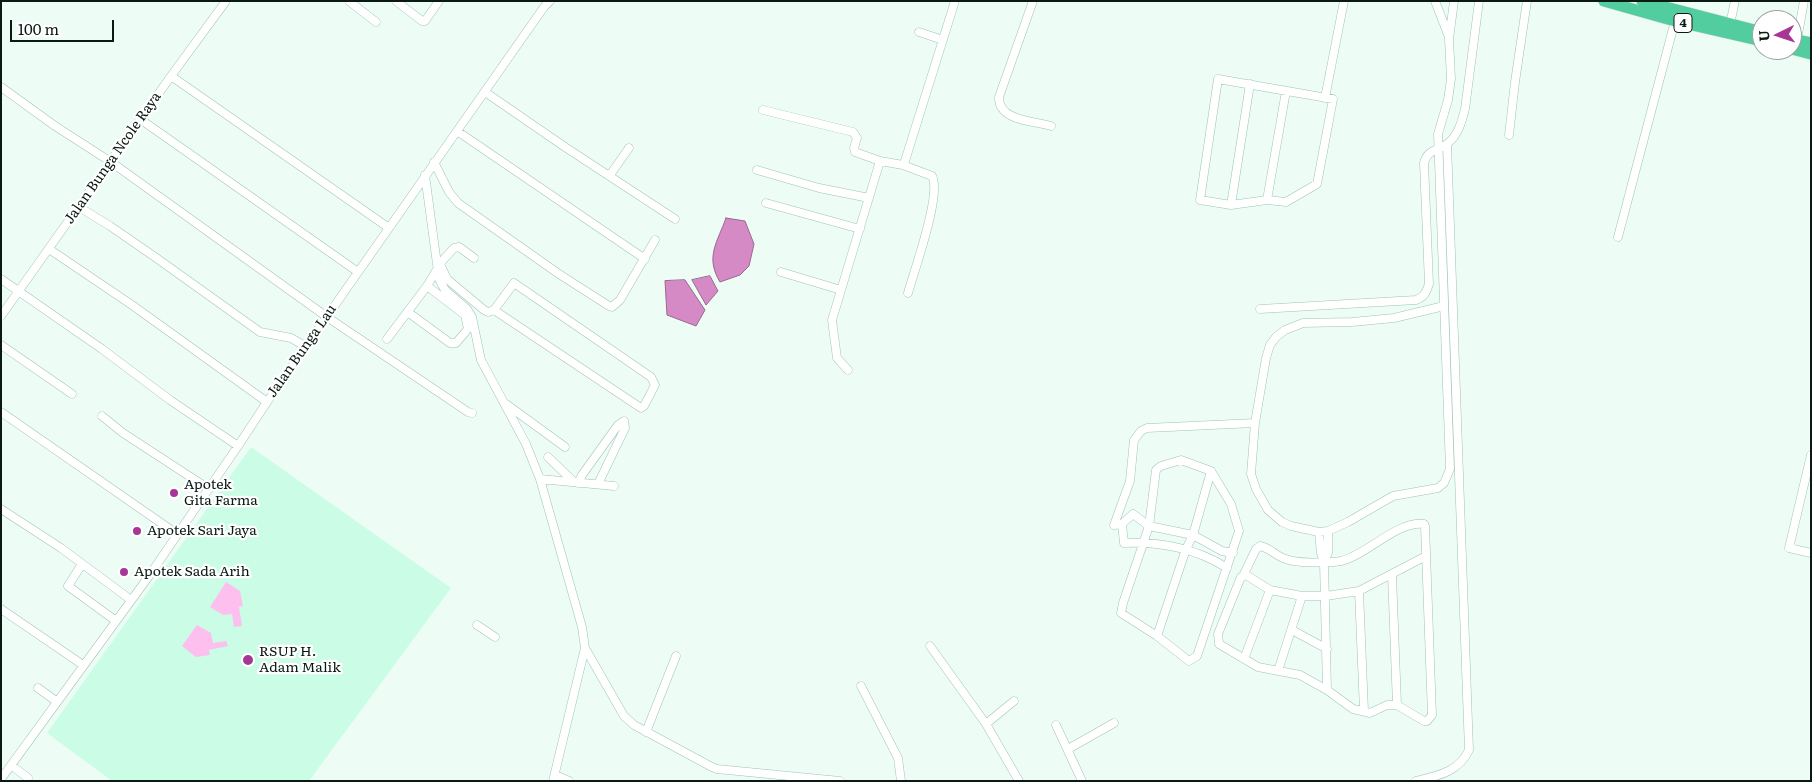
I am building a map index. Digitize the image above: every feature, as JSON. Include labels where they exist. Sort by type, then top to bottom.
[{"type":"highway","name":"4","points":[[1604,1],[1664,9],[1752,30]]},
{"type":"highway","name":"4","points":[[1642,1],[1664,9],[1676,21],[1752,40]]},
{"type":"street","name":"Jalan Bunga Ncole Raya","points":[[1,316],[226,1]]},
{"type":"street","points":[[349,1],[376,22]]},
{"type":"street","points":[[396,1],[425,21],[438,1]]},
{"type":"street","name":"Jalan Bunga Lau","points":[[1,779],[132,600],[305,346],[550,1]]},
{"type":"street","points":[[903,165],[955,1]]},
{"type":"street","points":[[1032,1],[998,97],[998,104],[1004,112],[1011,116],[1051,126]]},
{"type":"street","points":[[1325,98],[1344,1]]},
{"type":"street","points":[[1435,1],[1449,39]]},
{"type":"street","points":[[1444,306],[1394,318],[1352,322],[1303,323],[1285,330],[1276,337],[1270,346],[1266,358],[1254,423],[1251,474],[1256,489],[1268,510],[1282,522],[1291,526],[1319,532],[1328,531],[1348,522],[1393,496],[1438,488],[1448,477],[1450,469],[1438,134],[1448,100],[1450,79],[1449,39],[1454,1]]},
{"type":"street","points":[[1260,309],[1416,300],[1422,298],[1427,292],[1429,284],[1424,163],[1428,154],[1447,144],[1461,123],[1465,109],[1479,1]]},
{"type":"street","points":[[1509,135],[1527,1]]},
{"type":"street","points":[[1730,24],[1735,1]]},
{"type":"street","points":[[1618,237],[1676,21]]},
{"type":"street","points":[[919,32],[943,40]]},
{"type":"street","points":[[171,76],[389,228]]},
{"type":"street","points":[[1218,79],[1286,91],[1333,100],[1317,184],[1286,202],[1267,200],[1231,205],[1200,200],[1218,79]]},
{"type":"street","points":[[1231,205],[1250,84]]},
{"type":"street","points":[[1,87],[55,126],[111,162],[327,316],[472,413]]},
{"type":"street","points":[[1267,200],[1286,91]]},
{"type":"street","points":[[485,92],[675,219]]},
{"type":"street","points":[[763,110],[853,132],[858,138],[854,148],[856,152],[903,165],[932,176],[934,183],[929,220],[908,293]]},
{"type":"street","points":[[140,119],[358,272]]},
{"type":"street","points":[[457,131],[645,259]]},
{"type":"street","points":[[1416,781],[1434,777],[1451,770],[1462,761],[1469,750],[1447,144]]},
{"type":"street","points":[[610,175],[629,148]]},
{"type":"street","points":[[848,370],[837,358],[832,320],[880,160]]},
{"type":"street","points":[[434,162],[449,192],[458,202],[608,306],[614,305],[620,300],[655,240]]},
{"type":"street","points":[[758,170],[819,188],[869,198]]},
{"type":"street","points":[[425,175],[439,267],[439,279],[445,290],[467,309],[472,318],[481,360],[526,444],[540,479],[582,626],[585,648],[554,778],[569,781]]},
{"type":"street","points":[[766,203],[860,229]]},
{"type":"street","points":[[79,207],[125,236],[260,332],[291,338],[305,346]]},
{"type":"street","points":[[387,340],[454,248],[457,247],[474,258]]},
{"type":"street","points":[[48,249],[267,402]]},
{"type":"street","points":[[439,267],[455,287],[488,312],[494,310],[514,283],[651,377],[655,385],[644,406],[641,408],[494,310]]},
{"type":"street","points":[[781,272],[841,290]]},
{"type":"street","points":[[1,279],[19,290],[170,400],[238,446]]},
{"type":"street","points":[[409,312],[450,342],[458,341],[465,333],[468,328],[465,315],[427,286]]},
{"type":"street","points":[[1,345],[72,394]]},
{"type":"street","points":[[505,402],[565,447]]},
{"type":"street","points":[[1,412],[177,534]]},
{"type":"street","points":[[102,416],[123,433],[209,489]]},
{"type":"street","points":[[576,482],[618,425],[624,421],[625,428],[598,484]]},
{"type":"street","points":[[1233,552],[1222,551],[1193,535],[1149,526],[1133,514],[1122,524],[1114,525],[1130,481],[1134,440],[1141,431],[1147,428],[1254,423]]},
{"type":"street","points":[[1811,455],[1789,548],[1811,553]]},
{"type":"street","points":[[548,457],[576,482]]},
{"type":"street","points":[[1181,460],[1211,471],[1231,504],[1239,531],[1197,656],[1189,661],[1121,613],[1142,542],[1149,526],[1156,470],[1160,466],[1181,460]]},
{"type":"street","points":[[1156,636],[1186,549],[1193,535],[1211,471]]},
{"type":"street","points":[[540,479],[614,486]]},
{"type":"street","points":[[1,509],[132,600]]},
{"type":"street","points":[[1422,523],[1425,526],[1426,556],[1432,715],[1430,719],[1424,721],[1397,705],[1387,705],[1370,713],[1353,709],[1328,690],[1300,675],[1258,667],[1219,644],[1218,634],[1241,577],[1256,549],[1260,546],[1266,547],[1282,558],[1291,561],[1340,561],[1353,556],[1408,525],[1422,523]]},
{"type":"street","points":[[1122,524],[1124,543],[1142,542],[1186,549],[1227,568]]},
{"type":"street","points":[[1324,562],[1328,553],[1328,531]]},
{"type":"street","points":[[1319,532],[1324,562],[1326,596],[1328,690]]},
{"type":"street","points":[[1243,576],[1246,575],[1270,590],[1302,596],[1326,596],[1359,591],[1426,556]]},
{"type":"street","points":[[82,564],[68,586],[116,621]]},
{"type":"street","points":[[1392,575],[1397,705]]},
{"type":"street","points":[[1244,659],[1270,590]]},
{"type":"street","points":[[1359,591],[1364,711]]},
{"type":"street","points":[[1278,671],[1302,596]]},
{"type":"street","points":[[1,609],[83,666]]},
{"type":"street","points":[[477,625],[495,637]]},
{"type":"street","points":[[1292,630],[1327,649]]},
{"type":"street","points":[[930,646],[986,724],[1019,781]]},
{"type":"street","points":[[585,648],[624,716],[646,732],[717,769],[840,781]]},
{"type":"street","points":[[646,732],[676,656]]},
{"type":"street","points":[[860,686],[898,758],[901,781]]},
{"type":"street","points":[[38,688],[56,702]]},
{"type":"street","points":[[986,724],[1014,701]]},
{"type":"street","points":[[1068,749],[1114,723]]},
{"type":"street","points":[[1056,725],[1082,781]]},
{"type":"street","points":[[11,765],[28,778]]},
{"type":"shaded area","points":[[726,218],[745,221],[754,244],[749,266],[740,275],[720,282],[713,265],[713,257],[716,243]]},
{"type":"shaded area","points":[[710,276],[718,291],[706,305],[692,280]]},
{"type":"shaded area","points":[[685,280],[705,310],[696,326],[667,315],[665,281]]},
{"type":"shaded area","name":"RSUP H. Adam Malik","points":[[251,447],[451,588],[309,781],[112,781],[47,733]]},
{"type":"shaded area","points":[[226,582],[240,591],[243,606],[239,607],[242,626],[234,627],[232,614],[223,615],[210,607]]},
{"type":"shaded area","points":[[197,625],[211,633],[213,643],[226,641],[228,646],[209,650],[210,655],[196,657],[182,646]]},
{"type":"place","name":"Apotek Gita Farma","points":[[174,493]]},
{"type":"place","name":"Apotek Sari Jaya","points":[[137,531]]},
{"type":"place","name":"Apotek Sada Arih","points":[[124,572]]},
{"type":"place","name":"RSUP H. Adam Malik","points":[[248,660]]}]
